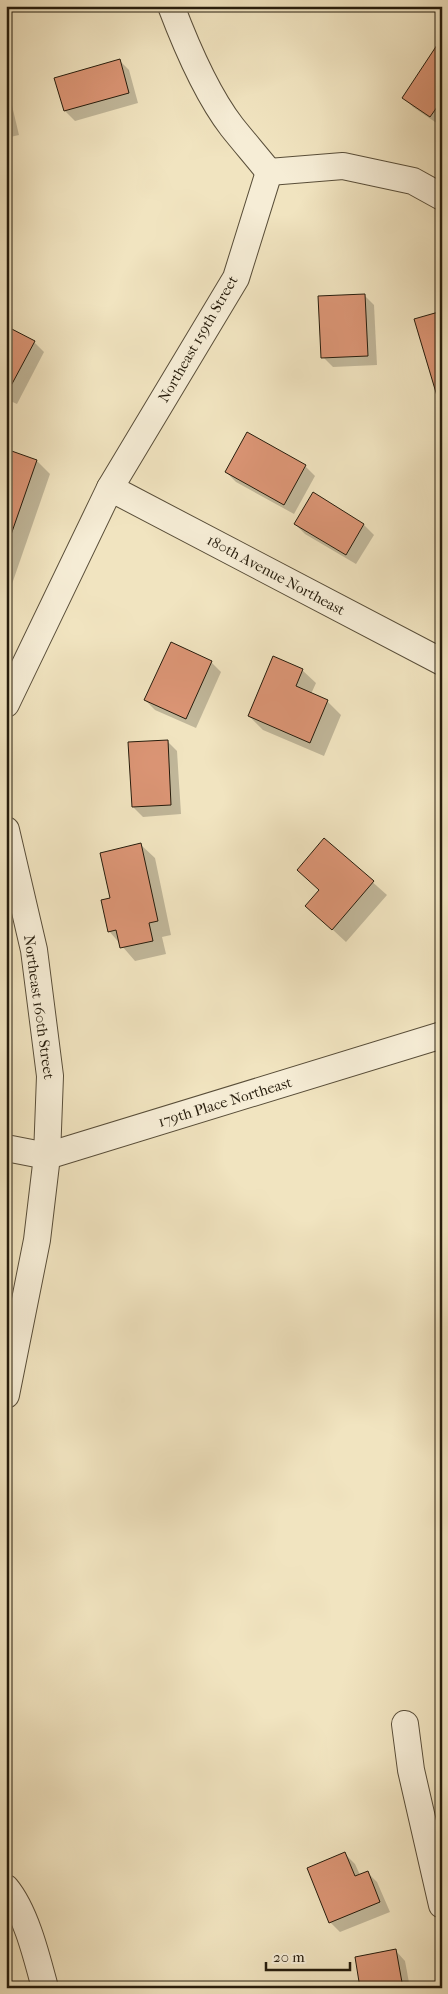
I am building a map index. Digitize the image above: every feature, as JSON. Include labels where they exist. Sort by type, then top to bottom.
[{"type":"street","points":[[171,6],[179,28],[217,105],[232,127],[269,172],[343,166],[414,181],[442,197]]},
{"type":"street","name":"Northeast 159th Street","points":[[6,704],[110,488],[236,278],[269,172]]},
{"type":"street","name":"180th Avenue Northeast","points":[[110,488],[442,662]]},
{"type":"street","name":"Northeast 160th Street","points":[[6,830],[34,950],[50,1076],[47,1156],[37,1240],[6,1395]]},
{"type":"street","name":"179th Place Northeast","points":[[6,1148],[47,1156],[442,1035]]},
{"type":"street","points":[[405,1724],[411,1770],[442,1906]]},
{"type":"street","points":[[6,1888],[13,1896],[36,1950],[45,1988]]},
{"type":"building","points":[[439,42],[442,44],[442,100],[430,117],[402,98]]},
{"type":"building","points":[[120,59],[129,93],[64,111],[54,78]]},
{"type":"building","points":[[365,294],[368,356],[321,358],[318,296]]},
{"type":"building","points":[[442,311],[442,395],[437,396],[414,319]]},
{"type":"building","points":[[6,326],[35,341],[6,395]]},
{"type":"building","points":[[247,432],[306,465],[284,505],[225,472]]},
{"type":"building","points":[[6,449],[37,460],[6,549]]},
{"type":"building","points":[[313,492],[364,524],[346,555],[294,524]]},
{"type":"building","points":[[171,642],[212,661],[186,719],[144,700]]},
{"type":"building","points":[[273,656],[303,669],[296,686],[328,700],[310,743],[248,716]]},
{"type":"building","points":[[168,740],[171,805],[132,807],[128,742]]},
{"type":"building","points":[[324,838],[374,881],[332,930],[305,906],[319,890],[297,870]]},
{"type":"building","points":[[141,843],[158,921],[149,923],[153,941],[120,948],[116,930],[108,932],[101,900],[110,898],[100,853]]},
{"type":"building","points":[[345,1852],[355,1876],[368,1871],[380,1902],[329,1923],[307,1868]]},
{"type":"building","points":[[396,1949],[403,1988],[360,1988],[355,1957]]}]
